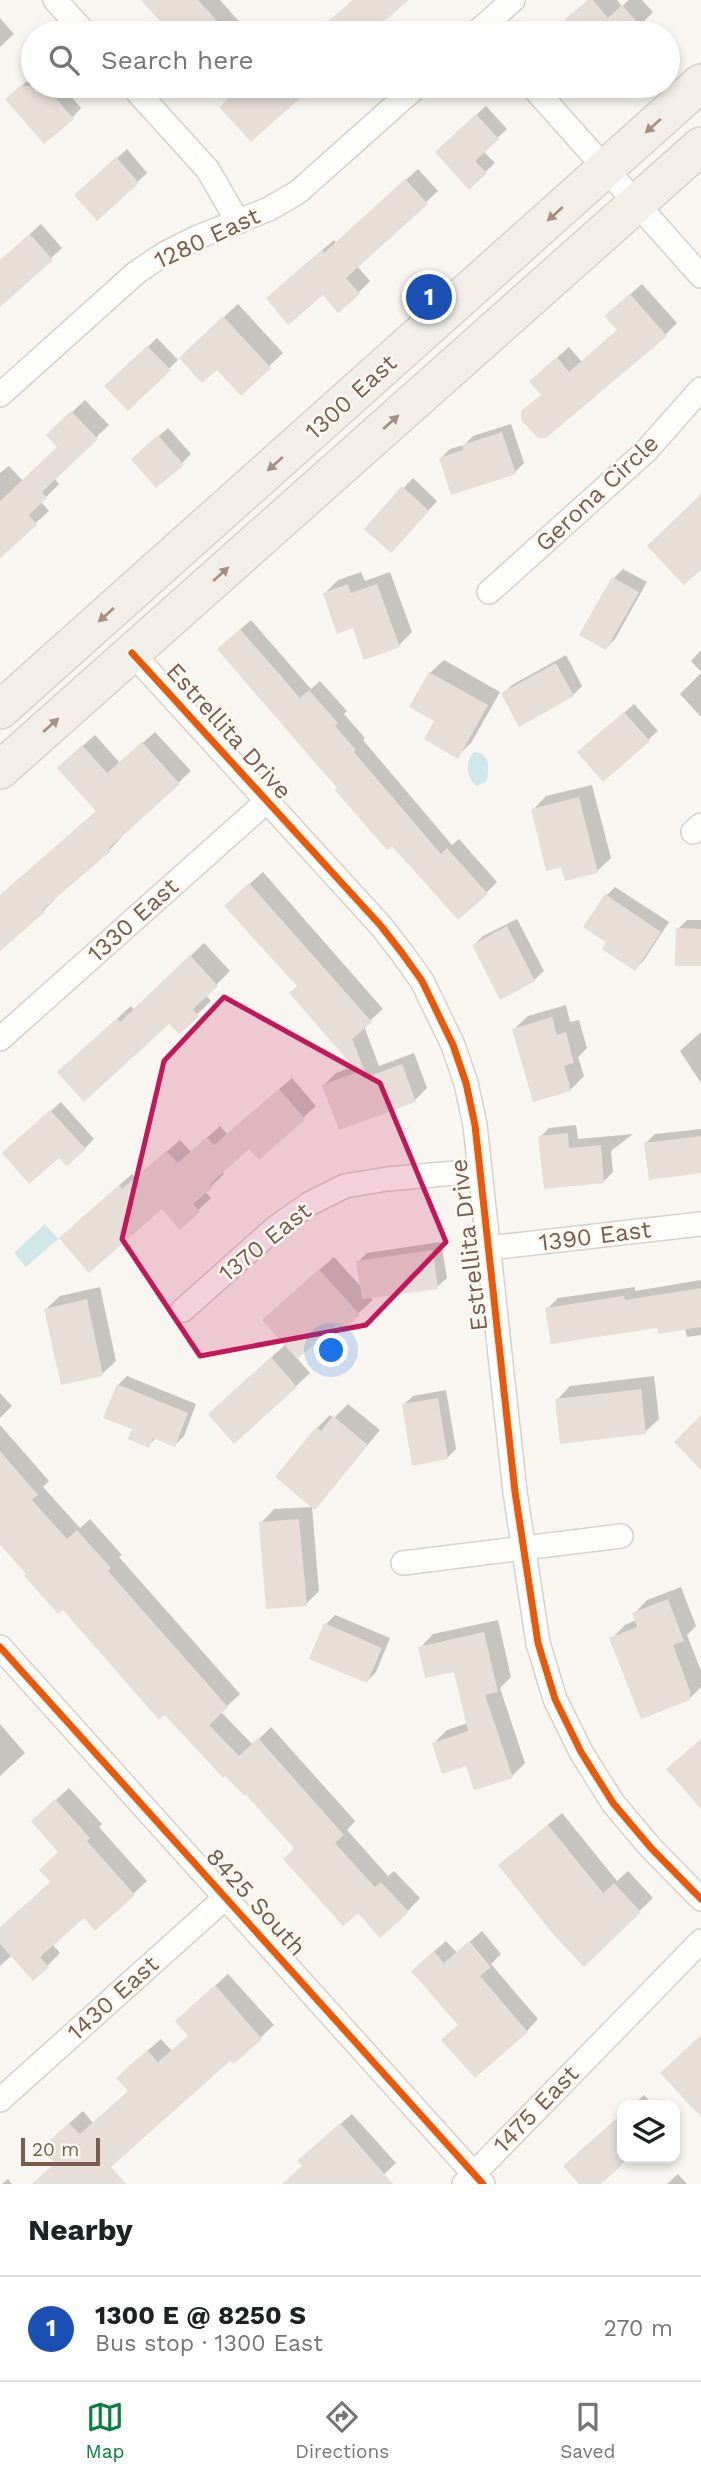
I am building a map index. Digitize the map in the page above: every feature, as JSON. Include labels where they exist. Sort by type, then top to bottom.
[{"type":"main road","name":"1300 East","points":[[0,710],[701,83]]},
{"type":"main road","name":"1300 East","points":[[0,770],[701,146]]},
{"type":"street","points":[[55,0],[74,21]]},
{"type":"street","points":[[491,21],[513,0]]},
{"type":"street","points":[[143,98],[208,170],[238,222]]},
{"type":"street","name":"1280 East","points":[[0,395],[137,272],[187,243],[269,209],[298,192],[404,98]]},
{"type":"street","points":[[543,98],[701,276]]},
{"type":"street","name":"Gerona Circle","points":[[489,592],[646,451],[701,388]]},
{"type":"street","name":"Estrellita Drive","points":[[132,653],[381,926],[422,981],[453,1045],[466,1083],[475,1125],[522,1548],[538,1643],[555,1699],[581,1752],[613,1802],[651,1848],[701,1899]]},
{"type":"street","name":"1330 East","points":[[0,1039],[267,801]]},
{"type":"street","name":"1370 East","points":[[183,1310],[275,1228],[309,1204],[345,1186],[387,1179],[478,1171]]},
{"type":"street","name":"1390 East","points":[[489,1248],[701,1223]]},
{"type":"street","points":[[402,1563],[621,1536]]},
{"type":"street","name":"8425 South","points":[[0,1647],[226,1897],[474,2181]]},
{"type":"street","name":"1430 East","points":[[0,2100],[226,1897]]},
{"type":"street","name":"1475 East","points":[[474,2181],[608,2034],[701,1941]]},
{"type":"highlighted area","points":[[224,997],[380,1083],[446,1242],[366,1325],[200,1356],[122,1239],[164,1061]]},
{"type":"water","points":[[474,752],[483,755],[488,762],[486,782],[477,786],[473,783],[468,769]]},
{"type":"water","points":[[45,1224],[58,1239],[26,1267],[14,1253]]},
{"type":"building","points":[[141,0],[198,0],[217,21],[160,21]]},
{"type":"building","points":[[353,0],[409,0],[384,21],[328,21]]},
{"type":"building","points":[[588,0],[593,0],[608,18],[622,5],[636,21],[565,21]]},
{"type":"building","points":[[21,86],[21,98],[56,98],[74,119],[44,144],[5,99]]},
{"type":"building","points":[[229,98],[300,98],[251,142],[219,107]]},
{"type":"building","points":[[476,114],[499,139],[475,161],[487,173],[469,190],[435,152]]},
{"type":"building","points":[[116,157],[139,183],[97,221],[74,195]]},
{"type":"building","points":[[405,179],[428,204],[346,278],[360,294],[338,313],[323,295],[288,325],[266,298],[322,250],[324,253]]},
{"type":"building","points":[[30,234],[53,260],[0,307],[0,260]]},
{"type":"building","points":[[630,294],[667,336],[546,438],[538,438],[521,420],[521,411],[541,395],[529,381],[557,357],[569,372],[617,330],[604,316]]},
{"type":"building","points":[[223,316],[271,368],[241,396],[217,370],[202,383],[179,358]]},
{"type":"building","points":[[147,346],[171,370],[128,411],[104,386]]},
{"type":"building","points":[[71,411],[98,439],[42,492],[47,498],[29,515],[37,525],[0,558],[0,501],[57,447],[46,435]]},
{"type":"building","points":[[502,432],[516,474],[451,495],[439,458],[463,450],[462,445]]},
{"type":"building","points":[[158,435],[184,465],[156,488],[131,459]]},
{"type":"building","points":[[402,486],[429,511],[391,553],[364,529]]},
{"type":"building","points":[[701,494],[701,570],[684,585],[647,546]]},
{"type":"building","points":[[612,577],[639,592],[606,650],[579,635]]},
{"type":"building","points":[[348,584],[351,593],[377,584],[400,647],[364,660],[353,628],[337,634],[323,593]]},
{"type":"building","points":[[240,629],[300,698],[309,690],[338,723],[335,726],[356,750],[354,752],[441,854],[447,848],[488,894],[458,920],[392,846],[387,850],[217,649]]},
{"type":"building","points":[[556,663],[574,696],[519,727],[501,693]]},
{"type":"building","points":[[429,672],[488,705],[458,759],[424,739],[434,721],[409,707]]},
{"type":"building","points":[[624,712],[650,741],[603,782],[577,752]]},
{"type":"building","points":[[142,742],[180,784],[109,848],[111,851],[42,910],[45,912],[0,951],[0,895],[96,811],[57,768],[82,745],[107,773]]},
{"type":"building","points":[[579,797],[598,873],[565,881],[561,867],[546,871],[531,809]]},
{"type":"building","points":[[249,883],[372,1022],[352,1039],[367,1077],[402,1064],[416,1102],[339,1130],[322,1085],[358,1072],[289,993],[297,986],[224,906]]},
{"type":"building","points":[[605,894],[661,932],[635,971],[602,949],[606,942],[583,927]]},
{"type":"building","points":[[507,926],[535,981],[500,1000],[472,945]]},
{"type":"building","points":[[676,928],[701,929],[701,966],[675,966]]},
{"type":"building","points":[[190,955],[218,986],[193,1009],[199,1016],[179,1034],[169,1024],[84,1102],[57,1072],[117,1018],[120,1022]]},
{"type":"building","points":[[552,1017],[557,1035],[566,1032],[574,1063],[564,1066],[571,1091],[533,1102],[512,1029]]},
{"type":"building","points":[[279,1089],[305,1119],[259,1160],[249,1149],[210,1184],[213,1187],[193,1204],[200,1212],[180,1230],[162,1209],[89,1273],[59,1238],[119,1185],[122,1189],[166,1151],[178,1163],[207,1137],[214,1145]]},
{"type":"building","points":[[50,1110],[86,1149],[67,1166],[59,1158],[29,1184],[2,1153]]},
{"type":"building","points":[[568,1133],[569,1148],[601,1145],[604,1183],[544,1189],[538,1136]]},
{"type":"building","points":[[701,1136],[701,1173],[649,1180],[644,1143]]},
{"type":"building","points":[[433,1250],[438,1289],[362,1299],[356,1261]]},
{"type":"building","points":[[319,1269],[360,1315],[343,1330],[337,1324],[297,1359],[262,1320]]},
{"type":"building","points":[[701,1288],[701,1327],[658,1334],[657,1328],[551,1344],[545,1308],[624,1296],[625,1300]]},
{"type":"building","points":[[87,1299],[103,1376],[61,1385],[44,1309]]},
{"type":"building","points":[[271,1357],[297,1387],[234,1444],[208,1414]]},
{"type":"building","points":[[117,1384],[188,1413],[175,1447],[153,1438],[149,1448],[128,1439],[132,1429],[103,1418]]},
{"type":"building","points":[[641,1389],[646,1434],[560,1444],[555,1399]]},
{"type":"building","points":[[438,1398],[448,1459],[412,1466],[402,1404]]},
{"type":"building","points":[[701,1415],[701,1470],[674,1442]]},
{"type":"building","points":[[333,1416],[368,1445],[315,1510],[275,1477],[316,1427],[321,1431]]},
{"type":"building","points":[[0,1451],[38,1495],[32,1500],[67,1539],[77,1530],[111,1568],[108,1571],[228,1707],[209,1725],[239,1756],[258,1738],[344,1835],[335,1843],[375,1887],[381,1882],[409,1912],[380,1938],[358,1913],[343,1926],[283,1859],[294,1848],[246,1795],[225,1776],[223,1778],[165,1715],[159,1720],[63,1610],[58,1614],[24,1576],[26,1574],[0,1545]]},
{"type":"building","points":[[299,1519],[307,1606],[266,1609],[259,1522]]},
{"type":"building","points":[[668,1599],[684,1641],[673,1645],[690,1691],[690,1700],[641,1719],[609,1638],[637,1627],[632,1613]]},
{"type":"building","points":[[324,1623],[382,1648],[367,1683],[309,1659]]},
{"type":"building","points":[[484,1632],[498,1692],[485,1695],[513,1778],[474,1790],[466,1766],[442,1774],[432,1743],[468,1731],[454,1672],[425,1678],[418,1647]]},
{"type":"building","points":[[701,1739],[701,1809],[666,1769]]},
{"type":"building","points":[[55,1799],[90,1838],[87,1841],[135,1895],[95,1931],[84,1918],[40,1957],[49,1967],[33,1981],[0,1944],[0,1927],[51,1882],[39,1870],[58,1852],[31,1821]]},
{"type":"building","points":[[548,1825],[603,1893],[614,1883],[641,1912],[584,1967],[553,1934],[498,1865]]},
{"type":"building","points":[[469,1941],[491,1967],[480,1976],[528,2032],[475,2078],[441,2040],[458,2025],[411,1971],[434,1951],[444,1963]]},
{"type":"building","points":[[215,1985],[262,2039],[234,2064],[230,2061],[111,2167],[126,2184],[32,2184],[55,2163],[41,2148],[69,2123],[80,2134],[128,2091],[116,2078],[147,2050],[158,2062],[188,2036],[175,2021]]},
{"type":"building","points":[[701,2035],[701,2117],[660,2073]]},
{"type":"building","points":[[617,2118],[617,2163],[622,2165],[601,2184],[579,2184],[563,2166]]},
{"type":"building","points":[[340,2123],[393,2184],[282,2184],[302,2166],[297,2161]]},
{"type":"cycle path","points":[[132,653],[381,926],[422,981],[453,1045],[466,1083],[475,1125],[515,1492],[538,1643],[555,1699],[581,1752],[613,1803],[651,1848],[701,1899]]},
{"type":"cycle path","points":[[0,1647],[483,2184]]},
{"type":"place","name":"1300 E @ 8250 S","points":[[429,297]]}]
